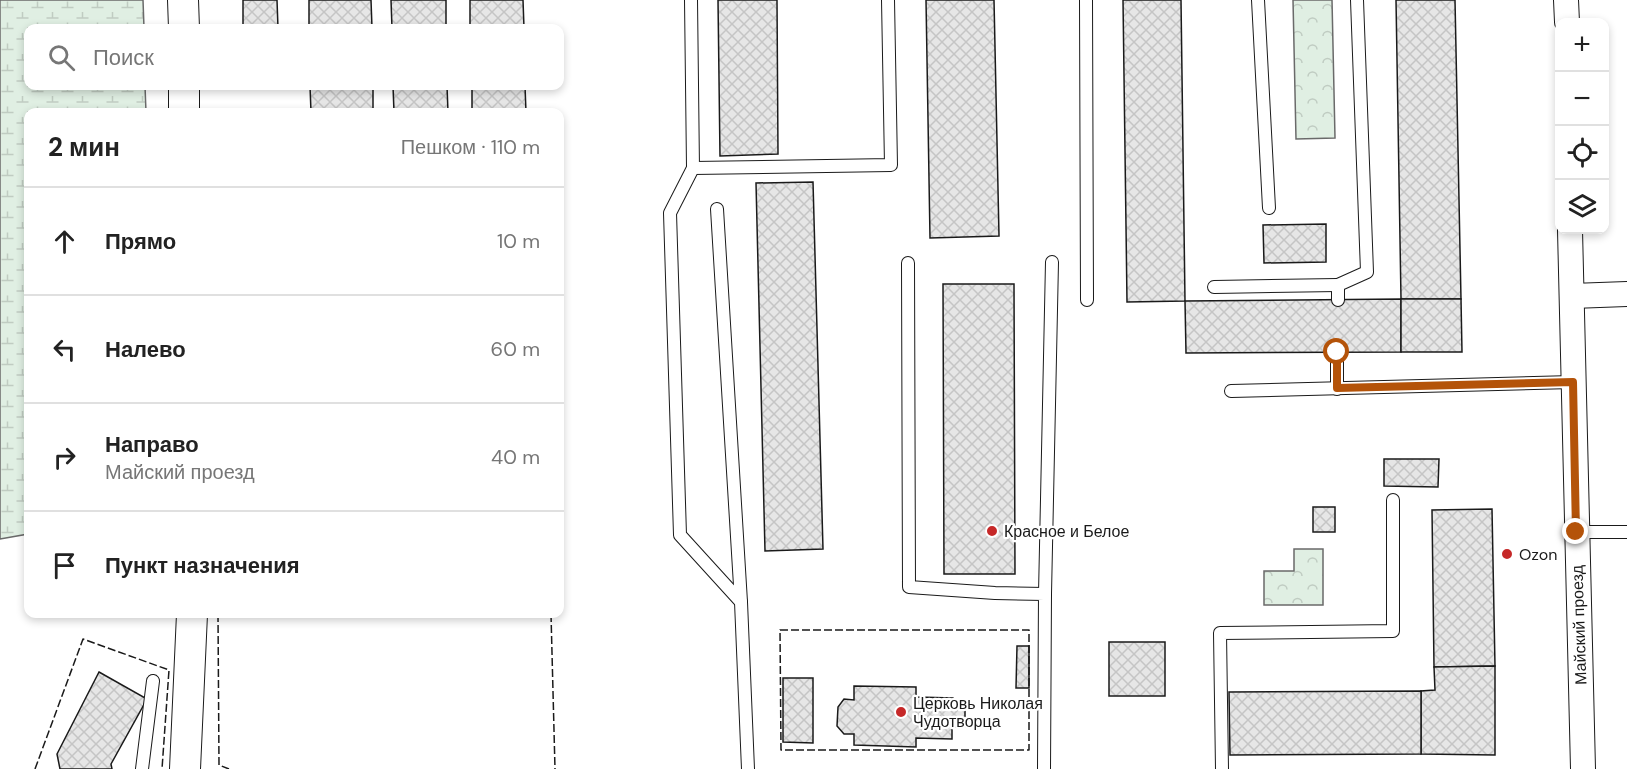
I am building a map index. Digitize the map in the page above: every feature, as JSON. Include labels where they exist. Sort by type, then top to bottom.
[{"type":"street","points":[[183,0],[184,24]]},
{"type":"street","points":[[1566,0],[1567,18]]},
{"type":"street","points":[[184,90],[184,108]]},
{"type":"street","name":"Майский проезд","points":[[1570,234],[1582,769]]},
{"type":"street","points":[[1572,296],[1627,294]]},
{"type":"street","points":[[185,769],[192,618]]},
{"type":"lane","points":[[691,0],[693,168],[670,213],[680,535],[741,602]]},
{"type":"lane","points":[[693,168],[891,165],[888,0]]},
{"type":"lane","points":[[1086,0],[1088,300]]},
{"type":"lane","points":[[1258,0],[1269,208]]},
{"type":"lane","points":[[1214,287],[1338,285],[1368,272],[1357,0]]},
{"type":"lane","points":[[717,209],[741,602],[748,769]]},
{"type":"lane","points":[[1044,769],[1052,262]]},
{"type":"lane","points":[[908,263],[909,587],[1045,594]]},
{"type":"lane","points":[[1338,285],[1338,300]]},
{"type":"lane","points":[[1337,352],[1337,388]]},
{"type":"lane","points":[[1231,391],[1573,382]]},
{"type":"lane","points":[[1222,769],[1220,633],[1393,632],[1393,500]]},
{"type":"lane","points":[[1576,532],[1627,532]]},
{"type":"lane","points":[[142,769],[153,681]]},
{"type":"green space","points":[[0,0],[143,0],[144,24],[24,24],[24,90],[145,90],[146,108],[24,108],[24,535],[0,539]]},
{"type":"green space","points":[[1293,0],[1332,0],[1335,138],[1296,139]]},
{"type":"green space","points":[[1294,549],[1323,549],[1323,605],[1264,605],[1264,571],[1294,571]]},
{"type":"building","points":[[243,0],[277,0],[278,24],[243,24]]},
{"type":"building","points":[[309,0],[371,0],[372,24],[309,24]]},
{"type":"building","points":[[391,0],[446,0],[446,24],[392,24]]},
{"type":"building","points":[[470,0],[523,0],[524,24],[470,24]]},
{"type":"building","points":[[718,0],[777,0],[778,154],[720,156]]},
{"type":"building","points":[[926,0],[994,0],[999,236],[930,238]]},
{"type":"building","points":[[1123,0],[1181,0],[1185,301],[1127,302]]},
{"type":"building","points":[[1396,0],[1455,0],[1461,299],[1401,299]]},
{"type":"building","points":[[310,90],[373,90],[373,108],[311,108]]},
{"type":"building","points":[[393,90],[447,90],[448,108],[394,108]]},
{"type":"building","points":[[472,90],[525,90],[526,108],[472,108]]},
{"type":"building","points":[[813,182],[823,549],[765,551],[756,183]]},
{"type":"building","points":[[1326,224],[1326,262],[1264,263],[1263,225]]},
{"type":"building","points":[[943,284],[1014,284],[1015,574],[944,574]]},
{"type":"building","points":[[1401,299],[1401,352],[1186,353],[1185,301]]},
{"type":"building","points":[[1401,299],[1461,299],[1462,352],[1401,352]]},
{"type":"building","points":[[1384,459],[1439,459],[1438,487],[1384,486]]},
{"type":"building","points":[[1313,507],[1335,507],[1335,532],[1313,532]]},
{"type":"building","points":[[1492,509],[1495,666],[1434,667],[1432,510]]},
{"type":"building","points":[[1109,642],[1165,642],[1165,696],[1109,696]]},
{"type":"building","points":[[1017,646],[1029,646],[1029,688],[1016,688]]},
{"type":"building","points":[[1495,666],[1495,755],[1421,754],[1421,691],[1435,690],[1434,667]]},
{"type":"building","points":[[99,672],[147,699],[111,764],[112,769],[60,769],[57,754]]},
{"type":"building","points":[[783,678],[813,678],[813,743],[783,742]]},
{"type":"building","name":"Церковь Николая Чудотворца","points":[[854,686],[916,687],[916,697],[953,698],[953,707],[965,707],[965,727],[952,727],[952,739],[916,738],[916,747],[854,745],[854,734],[844,734],[837,726],[838,707],[844,699],[854,700]]},
{"type":"building","points":[[1421,691],[1421,754],[1230,755],[1229,692]]},
{"type":"fence","points":[[218,618],[219,765],[229,769]]},
{"type":"fence","points":[[551,618],[555,769]]},
{"type":"fence","points":[[780,630],[1029,630],[1029,750],[781,750],[780,630]]},
{"type":"fence","points":[[35,769],[83,639],[169,670],[162,769]]},
{"type":"place","name":"Красное и Белое","points":[[992,531]]},
{"type":"place","name":"Ozon","points":[[1507,554]]},
{"type":"place","name":"Церковь Николая Чудотворца","points":[[901,712]]},
{"type":"route","points":[[1337,352],[1337,388],[1573,382],[1576,532]]}]
